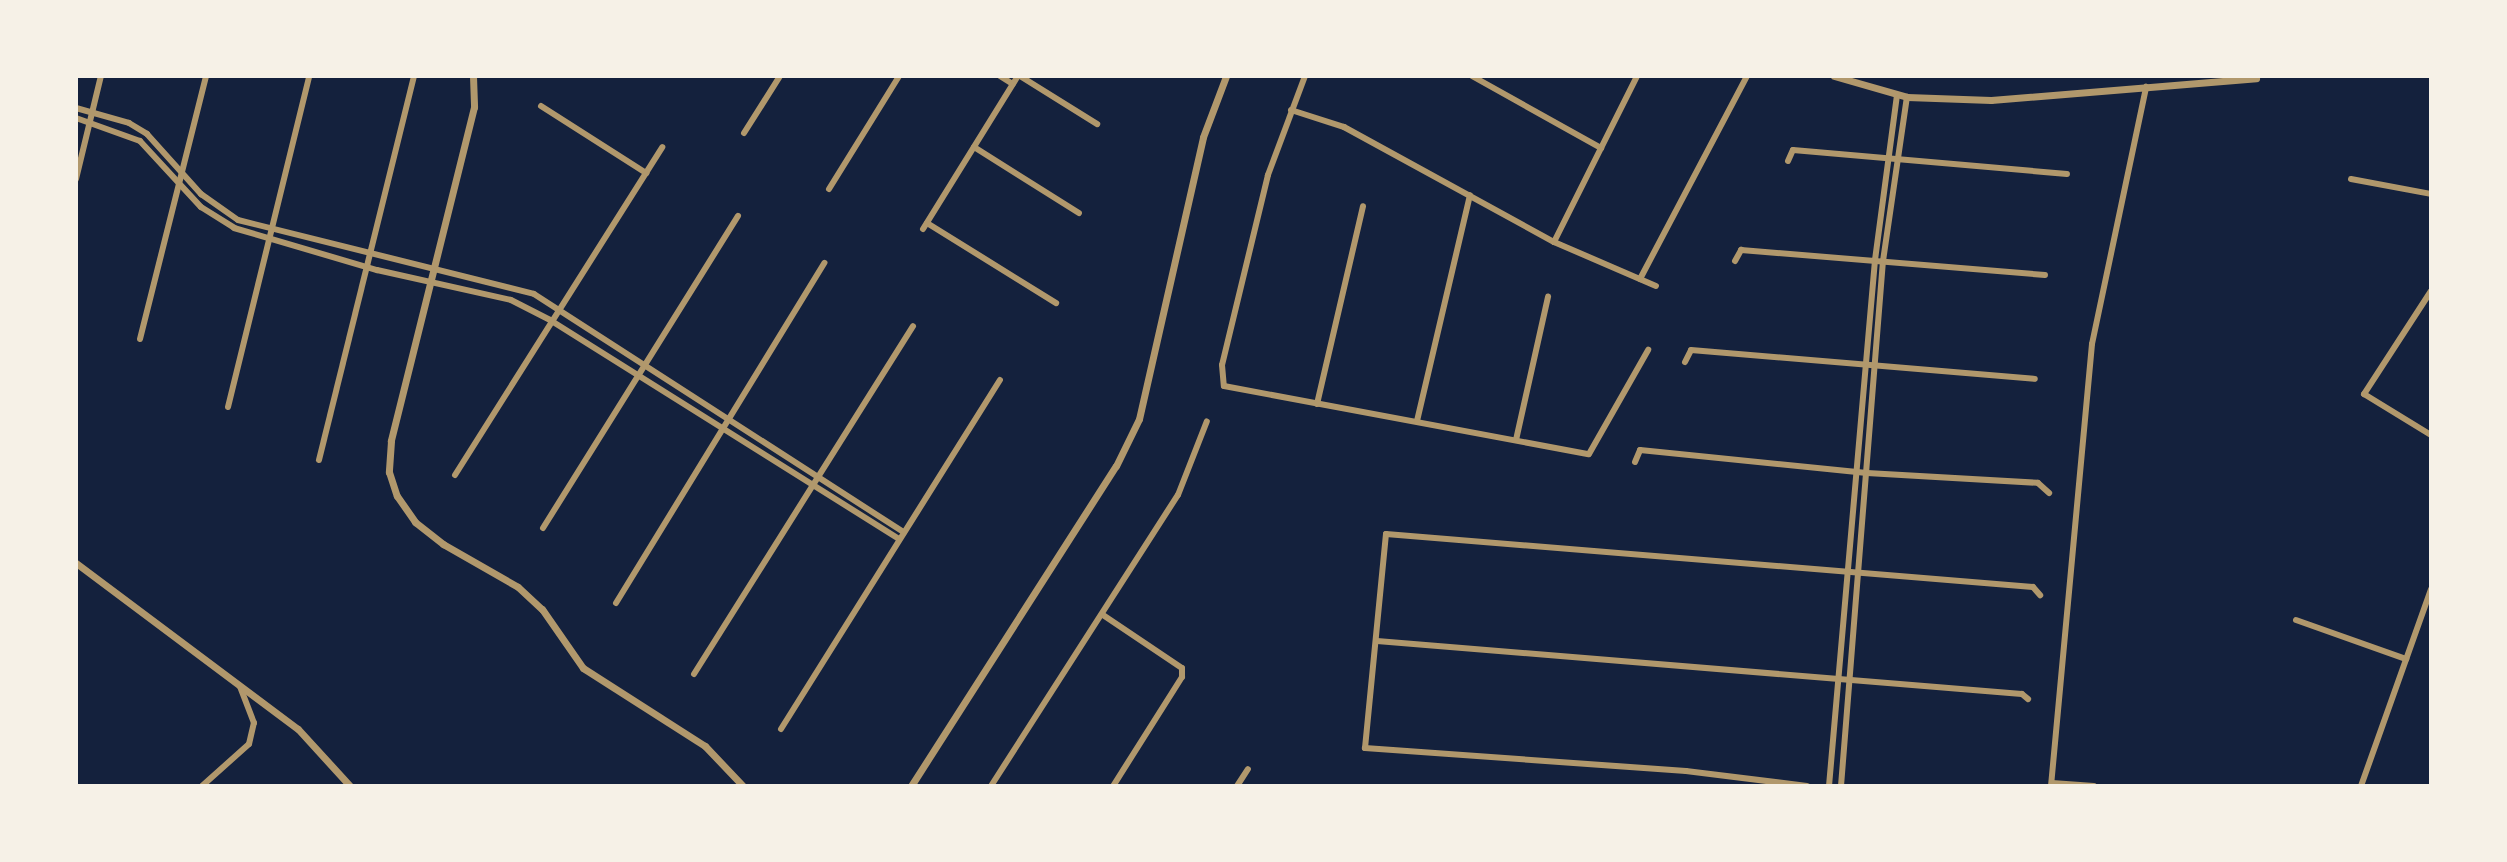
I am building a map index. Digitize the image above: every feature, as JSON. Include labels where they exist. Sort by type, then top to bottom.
[{"type":"street","points":[[76,179],[101,76]]},
{"type":"street","points":[[140,339],[206,76]]},
{"type":"street","points":[[228,407],[309,76]]},
{"type":"street","points":[[319,460],[414,76]]},
{"type":"street","points":[[473,76],[474,107],[391,441],[389,472],[397,496],[415,522],[443,544],[518,587],[542,609],[583,668],[705,746],[743,786]]},
{"type":"street","points":[[744,133],[780,76]]},
{"type":"street","points":[[829,189],[899,76]]},
{"type":"street","points":[[1000,76],[1013,84]]},
{"type":"street","points":[[1056,303],[925,226],[1019,76],[1097,124]]},
{"type":"street","points":[[911,786],[1116,466],[1139,419],[1203,137],[1226,76]]},
{"type":"street","points":[[1305,76],[1268,175],[1220,380],[1232,389],[1589,454],[1648,350]]},
{"type":"street","points":[[1472,76],[1601,148]]},
{"type":"street","points":[[1554,242],[1637,76]]},
{"type":"street","points":[[1640,279],[1747,76]]},
{"type":"street","points":[[1834,76],[1907,97],[1991,100],[2259,77]]},
{"type":"street","points":[[2094,786],[2052,784],[2092,344],[2146,87]]},
{"type":"street","points":[[1829,786],[1875,260],[1897,95]]},
{"type":"street","points":[[1841,786],[1883,261],[1907,97]]},
{"type":"street","points":[[541,106],[646,173]]},
{"type":"street","points":[[76,108],[147,134],[217,209],[271,229],[517,287],[904,532]]},
{"type":"street","points":[[1291,110],[1344,127],[1554,242],[1656,286]]},
{"type":"street","points":[[76,118],[140,141],[216,219],[270,238],[367,265],[511,300],[550,320],[899,539]]},
{"type":"street","points":[[455,475],[555,312],[662,147]]},
{"type":"street","points":[[974,147],[1079,213]]},
{"type":"street","points":[[1788,161],[1793,150],[2067,174]]},
{"type":"street","points":[[2351,179],[2431,194]]},
{"type":"street","points":[[1417,421],[1470,195]]},
{"type":"street","points":[[1317,404],[1363,206]]},
{"type":"street","points":[[543,528],[738,216]]},
{"type":"street","points":[[1735,261],[1741,250],[2045,275]]},
{"type":"street","points":[[616,603],[730,422],[824,263]]},
{"type":"street","points":[[2431,291],[2364,394],[2431,435]]},
{"type":"street","points":[[1516,440],[1548,297]]},
{"type":"street","points":[[694,674],[913,326]]},
{"type":"street","points":[[1685,362],[1691,350],[2035,379]]},
{"type":"street","points":[[781,729],[1000,380]]},
{"type":"street","points":[[991,786],[1178,495],[1207,421]]},
{"type":"street","points":[[1635,462],[1640,450],[1867,473],[2038,483],[2049,493]]},
{"type":"street","points":[[1807,786],[1686,771],[1365,748],[1363,737],[1377,641],[1386,534],[1858,576],[2033,587],[2040,595]]},
{"type":"street","points":[[76,563],[237,680],[298,729],[350,786]]},
{"type":"street","points":[[2361,786],[2431,589]]},
{"type":"street","points":[[1103,615],[1182,668],[1182,677],[1113,786]]},
{"type":"street","points":[[2296,620],[2406,659]]},
{"type":"street","points":[[1377,641],[2022,694],[2028,699]]},
{"type":"street","points":[[202,786],[249,744],[254,723],[237,680]]},
{"type":"street","points":[[1237,786],[1248,769]]}]
